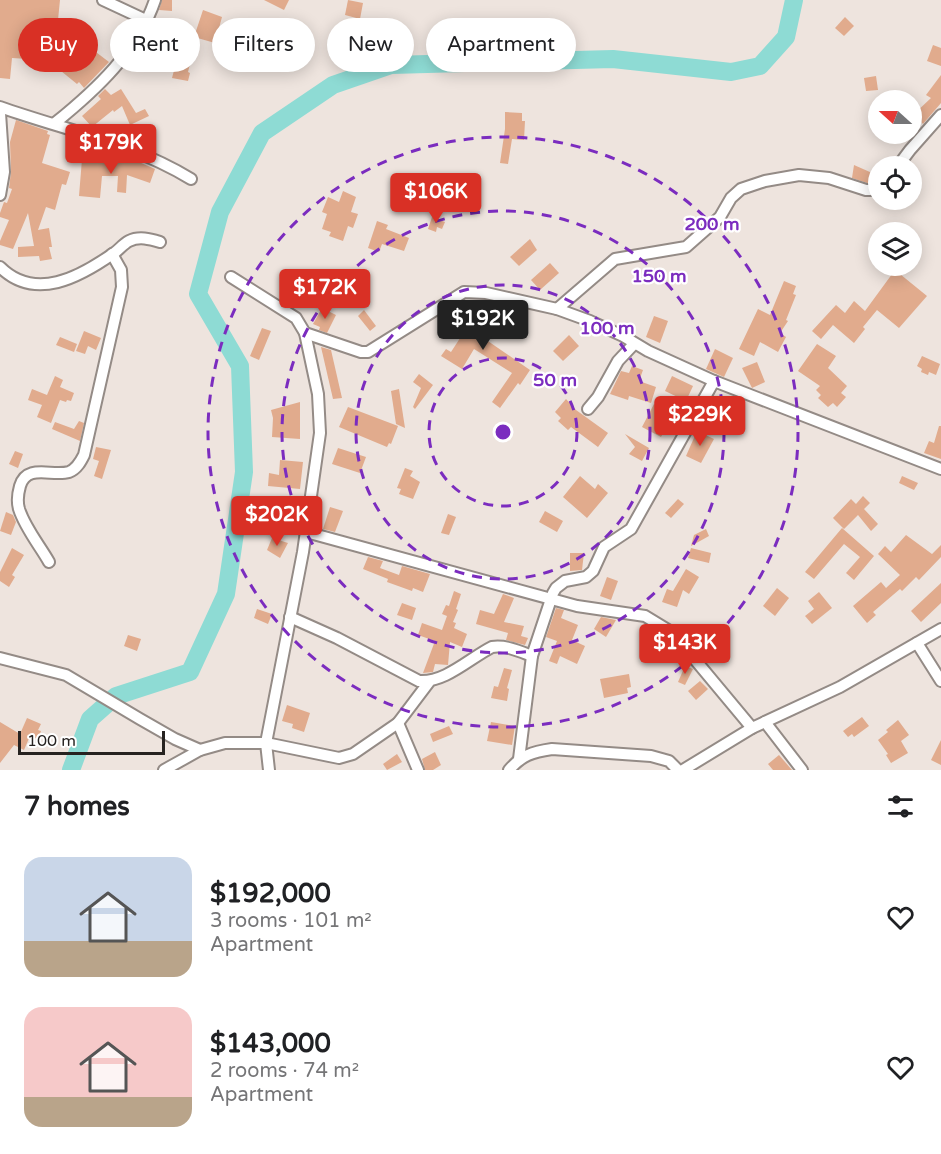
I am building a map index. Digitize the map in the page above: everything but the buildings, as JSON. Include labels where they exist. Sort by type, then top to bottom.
[{"type":"street","points":[[103,0],[142,18]]},
{"type":"street","points":[[149,18],[155,0]]},
{"type":"street","points":[[55,123],[110,72]]},
{"type":"street","points":[[0,107],[111,141],[157,160],[191,179]]},
{"type":"street","points":[[0,112],[4,172],[0,195]]},
{"type":"street","points":[[906,156],[941,115]]},
{"type":"street","points":[[557,309],[615,259],[686,247],[720,218],[731,198],[741,189],[765,181],[800,175],[829,178],[868,190]]},
{"type":"street","points":[[0,267],[9,276],[25,283],[40,285],[58,283],[112,254],[129,241],[145,238],[160,242]]},
{"type":"street","points":[[49,562],[19,508],[19,490],[21,482],[33,472],[69,472],[76,468],[84,455],[122,287],[121,270],[112,254]]},
{"type":"street","points":[[231,277],[296,318],[305,333],[318,394],[320,433],[306,532],[266,743],[268,770]]},
{"type":"street","points":[[305,333],[361,352],[368,352],[452,298],[468,291],[486,293],[557,309],[605,327],[634,344],[714,381],[941,469]]},
{"type":"street","points":[[588,409],[598,397],[618,361],[634,344]]},
{"type":"street","points":[[519,759],[532,656],[552,599],[560,584],[586,577],[593,571],[604,547],[631,529],[714,381]]},
{"type":"street","points":[[306,532],[577,606],[645,616],[668,630],[682,644],[752,728]]},
{"type":"street","points":[[290,617],[373,656],[410,677],[429,682]]},
{"type":"street","points":[[509,770],[519,759],[538,751],[552,749],[660,757],[680,770],[752,728],[840,687],[941,628]]},
{"type":"street","points":[[916,643],[941,681]]},
{"type":"street","points":[[164,770],[200,750],[225,743],[266,743],[339,758],[353,754],[398,723],[429,682],[492,647],[510,648],[532,656]]},
{"type":"street","points":[[0,658],[66,675],[140,720],[200,750]]},
{"type":"street","points":[[765,722],[802,770]]},
{"type":"street","points":[[398,723],[418,770]]},
{"type":"waterway","points":[[71,770],[90,719],[116,696],[190,672],[226,594],[244,472],[240,366],[198,294],[220,212],[262,133],[333,85],[391,65],[613,59],[731,72],[760,66],[786,37],[794,0]]}]
